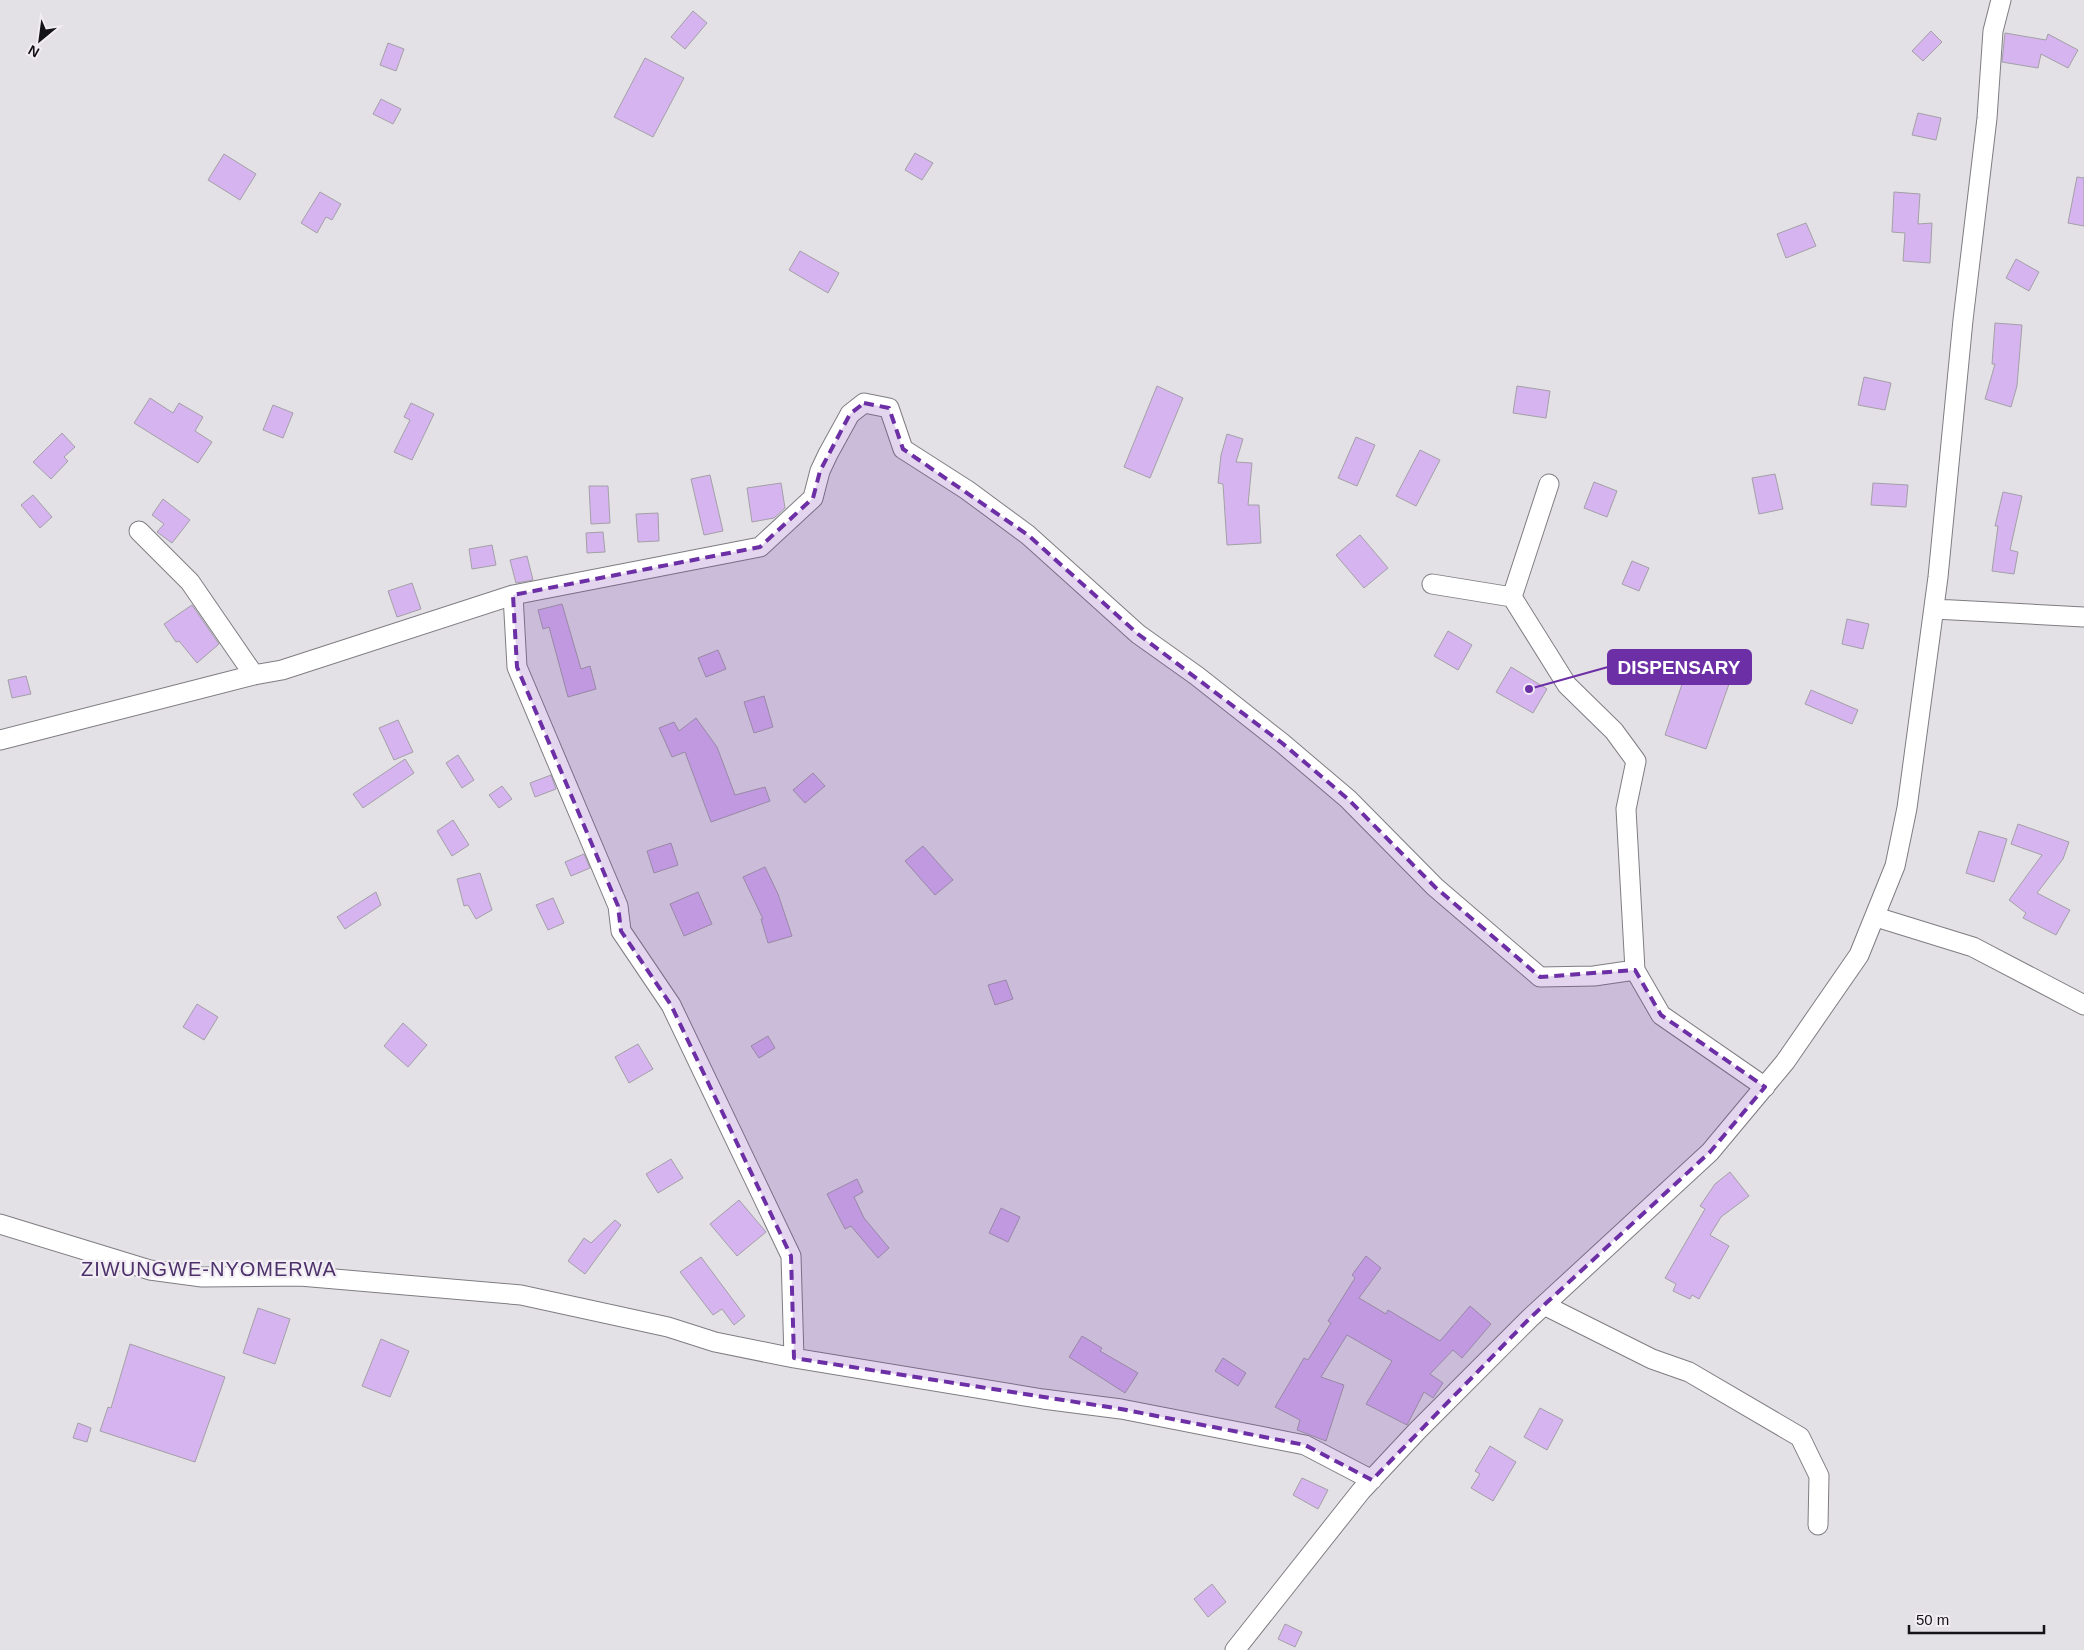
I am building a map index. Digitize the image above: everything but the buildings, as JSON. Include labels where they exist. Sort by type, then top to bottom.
[{"type":"street","points":[[1235,1650],[1372,1480],[1417,1430],[1544,1305],[1710,1152],[1786,1062],[1859,955],[1876,917],[1895,866],[1907,808],[1934,609],[1962,329],[1987,118],[1994,30],[2001,0]]},
{"type":"street","points":[[0,740],[254,674],[282,670],[513,595],[760,547],[813,498],[820,471],[850,414],[864,404],[889,408],[903,449],[966,490],[1028,535],[1138,634],[1197,676],[1282,743],[1348,799],[1435,887],[1540,977],[1594,976],[1635,970]]},
{"type":"street","points":[[1512,597],[1549,484]]},
{"type":"street","points":[[139,532],[190,582],[254,674]]},
{"type":"street","points":[[1432,584],[1512,597],[1567,684],[1614,731],[1636,761],[1626,809],[1635,970],[1661,1015],[1765,1087]]},
{"type":"street","points":[[513,595],[517,668],[618,906],[621,931],[671,1005],[791,1256],[794,1358]]},
{"type":"street","points":[[1934,609],[2084,618]]},
{"type":"street","points":[[1876,917],[1973,947],[2084,1005]]},
{"type":"street","points":[[0,1224],[150,1270],[202,1277],[300,1276],[521,1295],[668,1327],[715,1342],[794,1358],[1043,1399],[1121,1409],[1305,1445],[1372,1480]]},
{"type":"street","points":[[1544,1305],[1652,1359],[1689,1372],[1800,1438],[1819,1476],[1818,1525]]},
{"type":"highlighted area","points":[[864,403],[889,408],[903,449],[1028,535],[1138,634],[1282,743],[1348,799],[1435,887],[1540,977],[1635,970],[1661,1015],[1765,1087],[1710,1152],[1530,1318],[1372,1480],[1305,1445],[1121,1409],[794,1358],[791,1256],[671,1005],[621,931],[618,906],[517,667],[513,595],[760,547],[813,498],[820,471],[850,414]]},
{"type":"place","name":"DISPENSARY","points":[[1529,689]]},
{"type":"district","name":"ZIWUNGWE-NYOMERWA","points":[[209,1269]]}]
